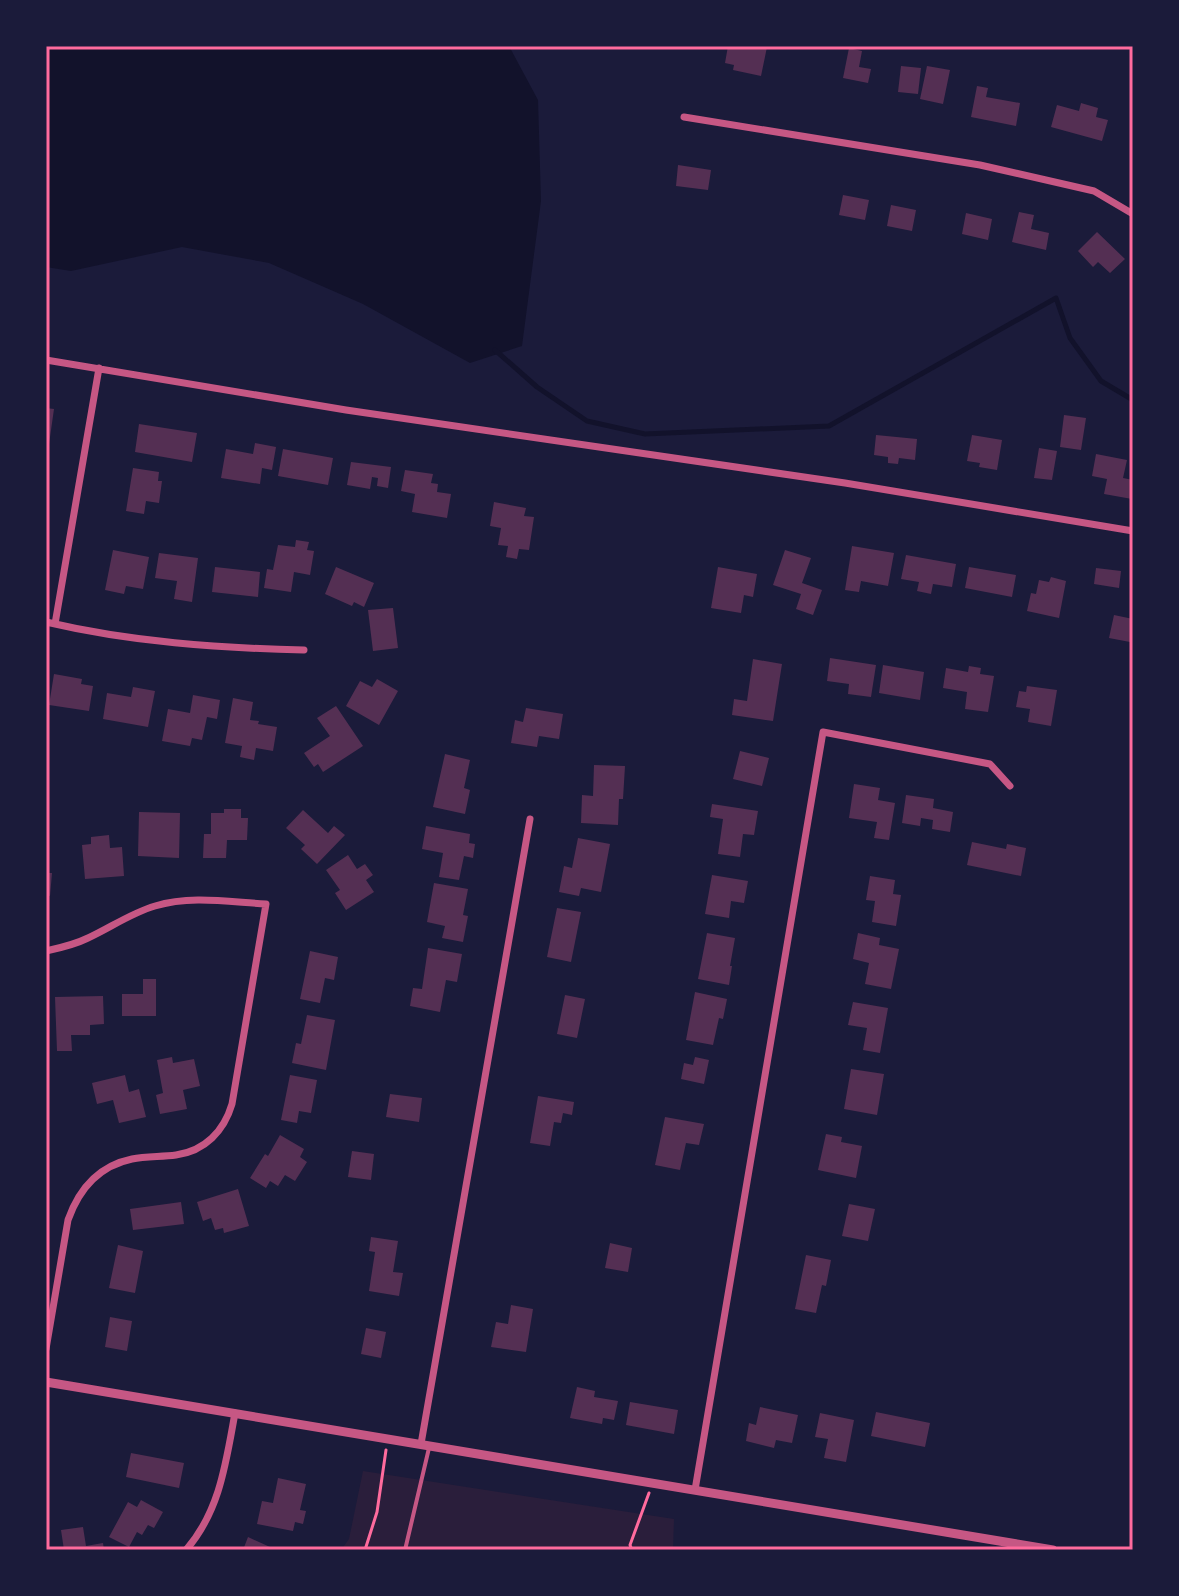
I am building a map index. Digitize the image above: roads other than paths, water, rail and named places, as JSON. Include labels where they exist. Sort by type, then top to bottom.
[{"type":"street","points":[[684,117],[980,165],[1094,191],[1133,214]]},
{"type":"street","points":[[46,360],[346,410],[829,481],[1133,531]]},
{"type":"street","points":[[99,368],[50,623],[177,643],[304,650]]},
{"type":"street","points":[[695,1490],[823,732],[990,764],[1010,786]]},
{"type":"street","points":[[425,1445],[530,819]]},
{"type":"street","points":[[46,951],[84,940],[133,914],[156,906],[204,900],[266,904],[229,1115],[216,1135],[196,1150],[178,1155],[130,1159],[97,1174],[84,1187],[68,1220],[46,1349]]},
{"type":"street","points":[[46,1382],[1048,1550]]},
{"type":"street","points":[[186,1550],[219,1493],[235,1413]]},
{"type":"lane","points":[[405,1550],[425,1445]]},
{"type":"waterway","points":[[495,350],[537,387],[587,421],[645,434],[829,426],[1056,298],[1070,338],[1101,381],[1133,400]]}]
